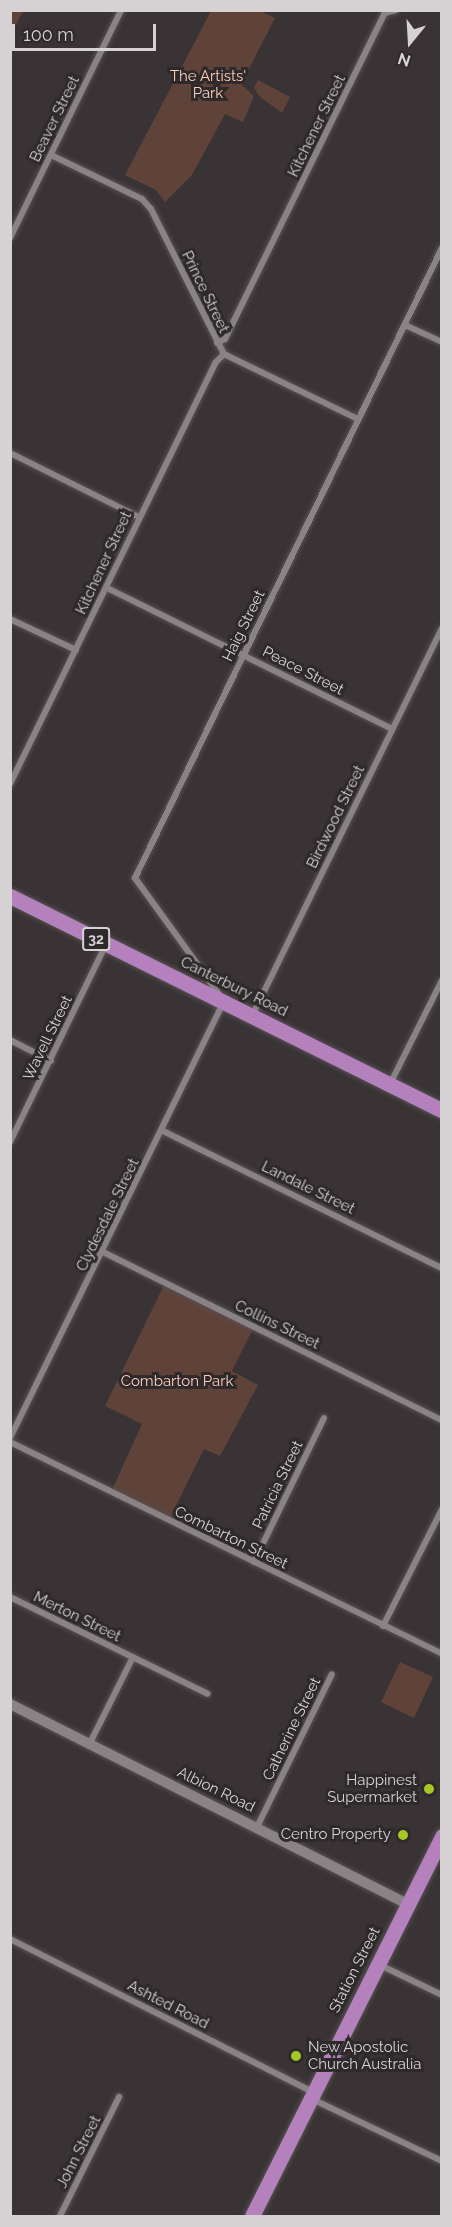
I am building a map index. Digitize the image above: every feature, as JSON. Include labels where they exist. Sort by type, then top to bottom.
[{"type":"main road","name":"Canterbury Road","points":[[10,896],[441,1110]]},
{"type":"main road","name":"Station Street","points":[[252,2217],[441,1836]]},
{"type":"street","name":"Beaver Street","points":[[10,238],[121,10]]},
{"type":"street","points":[[384,12],[396,10]]},
{"type":"street","name":"Kitchener Street","points":[[217,343],[225,339],[384,12]]},
{"type":"street","name":"Prince Street","points":[[51,155],[142,199],[151,208],[224,354],[358,419]]},
{"type":"street","name":"Haig Street","points":[[224,1001],[135,878],[441,248]]},
{"type":"street","points":[[405,325],[441,342]]},
{"type":"street","name":"Kitchener Street","points":[[10,784],[215,363],[224,354]]},
{"type":"street","points":[[10,453],[139,517]]},
{"type":"street","name":"Peace Street","points":[[106,588],[392,729]]},
{"type":"street","points":[[10,619],[76,650]]},
{"type":"street","name":"Birdwood Street","points":[[252,1016],[441,628]]},
{"type":"street","name":"Wavell Street","points":[[10,1142],[106,944]]},
{"type":"street","points":[[390,1084],[441,980]]},
{"type":"street","name":"Clydesdale Street","points":[[10,1440],[163,1131],[224,1001]]},
{"type":"street","points":[[10,1040],[51,1060]]},
{"type":"street","name":"Landale Street","points":[[163,1131],[441,1268]]},
{"type":"street","name":"Collins Street","points":[[103,1252],[441,1420]]},
{"type":"street","name":"Patricia Street","points":[[254,1562],[324,1418]]},
{"type":"street","name":"Combarton Street","points":[[10,1440],[441,1654]]},
{"type":"street","points":[[383,1626],[441,1509]]},
{"type":"street","name":"Merton Street","points":[[10,1598],[208,1694]]},
{"type":"street","name":"Merton Street","points":[[89,1744],[132,1658]]},
{"type":"street","name":"Catherine Street","points":[[257,1827],[332,1674]]},
{"type":"street","name":"Albion Road","points":[[10,1704],[408,1904]]},
{"type":"street","name":"Ashted Road","points":[[10,1939],[441,2161]]},
{"type":"street","points":[[378,1964],[441,1995]]},
{"type":"street","name":"John Street","points":[[60,2217],[119,2097]]},
{"type":"green space","points":[[10,11],[23,11],[11,34]]},
{"type":"green space","name":"The Artists' Park","points":[[211,11],[260,11],[275,18],[241,84],[254,96],[243,122],[225,114],[192,175],[165,202],[156,190],[125,175]]},
{"type":"green space","points":[[258,80],[290,97],[282,113],[259,96],[254,88]]},
{"type":"green space","name":"Combarton Park","points":[[165,1283],[254,1327],[232,1371],[258,1385],[220,1456],[204,1449],[169,1520],[111,1492],[142,1424],[105,1406]]},
{"type":"green space","points":[[400,1662],[433,1677],[414,1718],[381,1702]]},
{"type":"place","name":"Happinest Supermarket","points":[[429,1789]]},
{"type":"place","name":"Centro Property","points":[[403,1835]]},
{"type":"place","name":"New Apostolic Church Australia","points":[[296,2056]]}]
